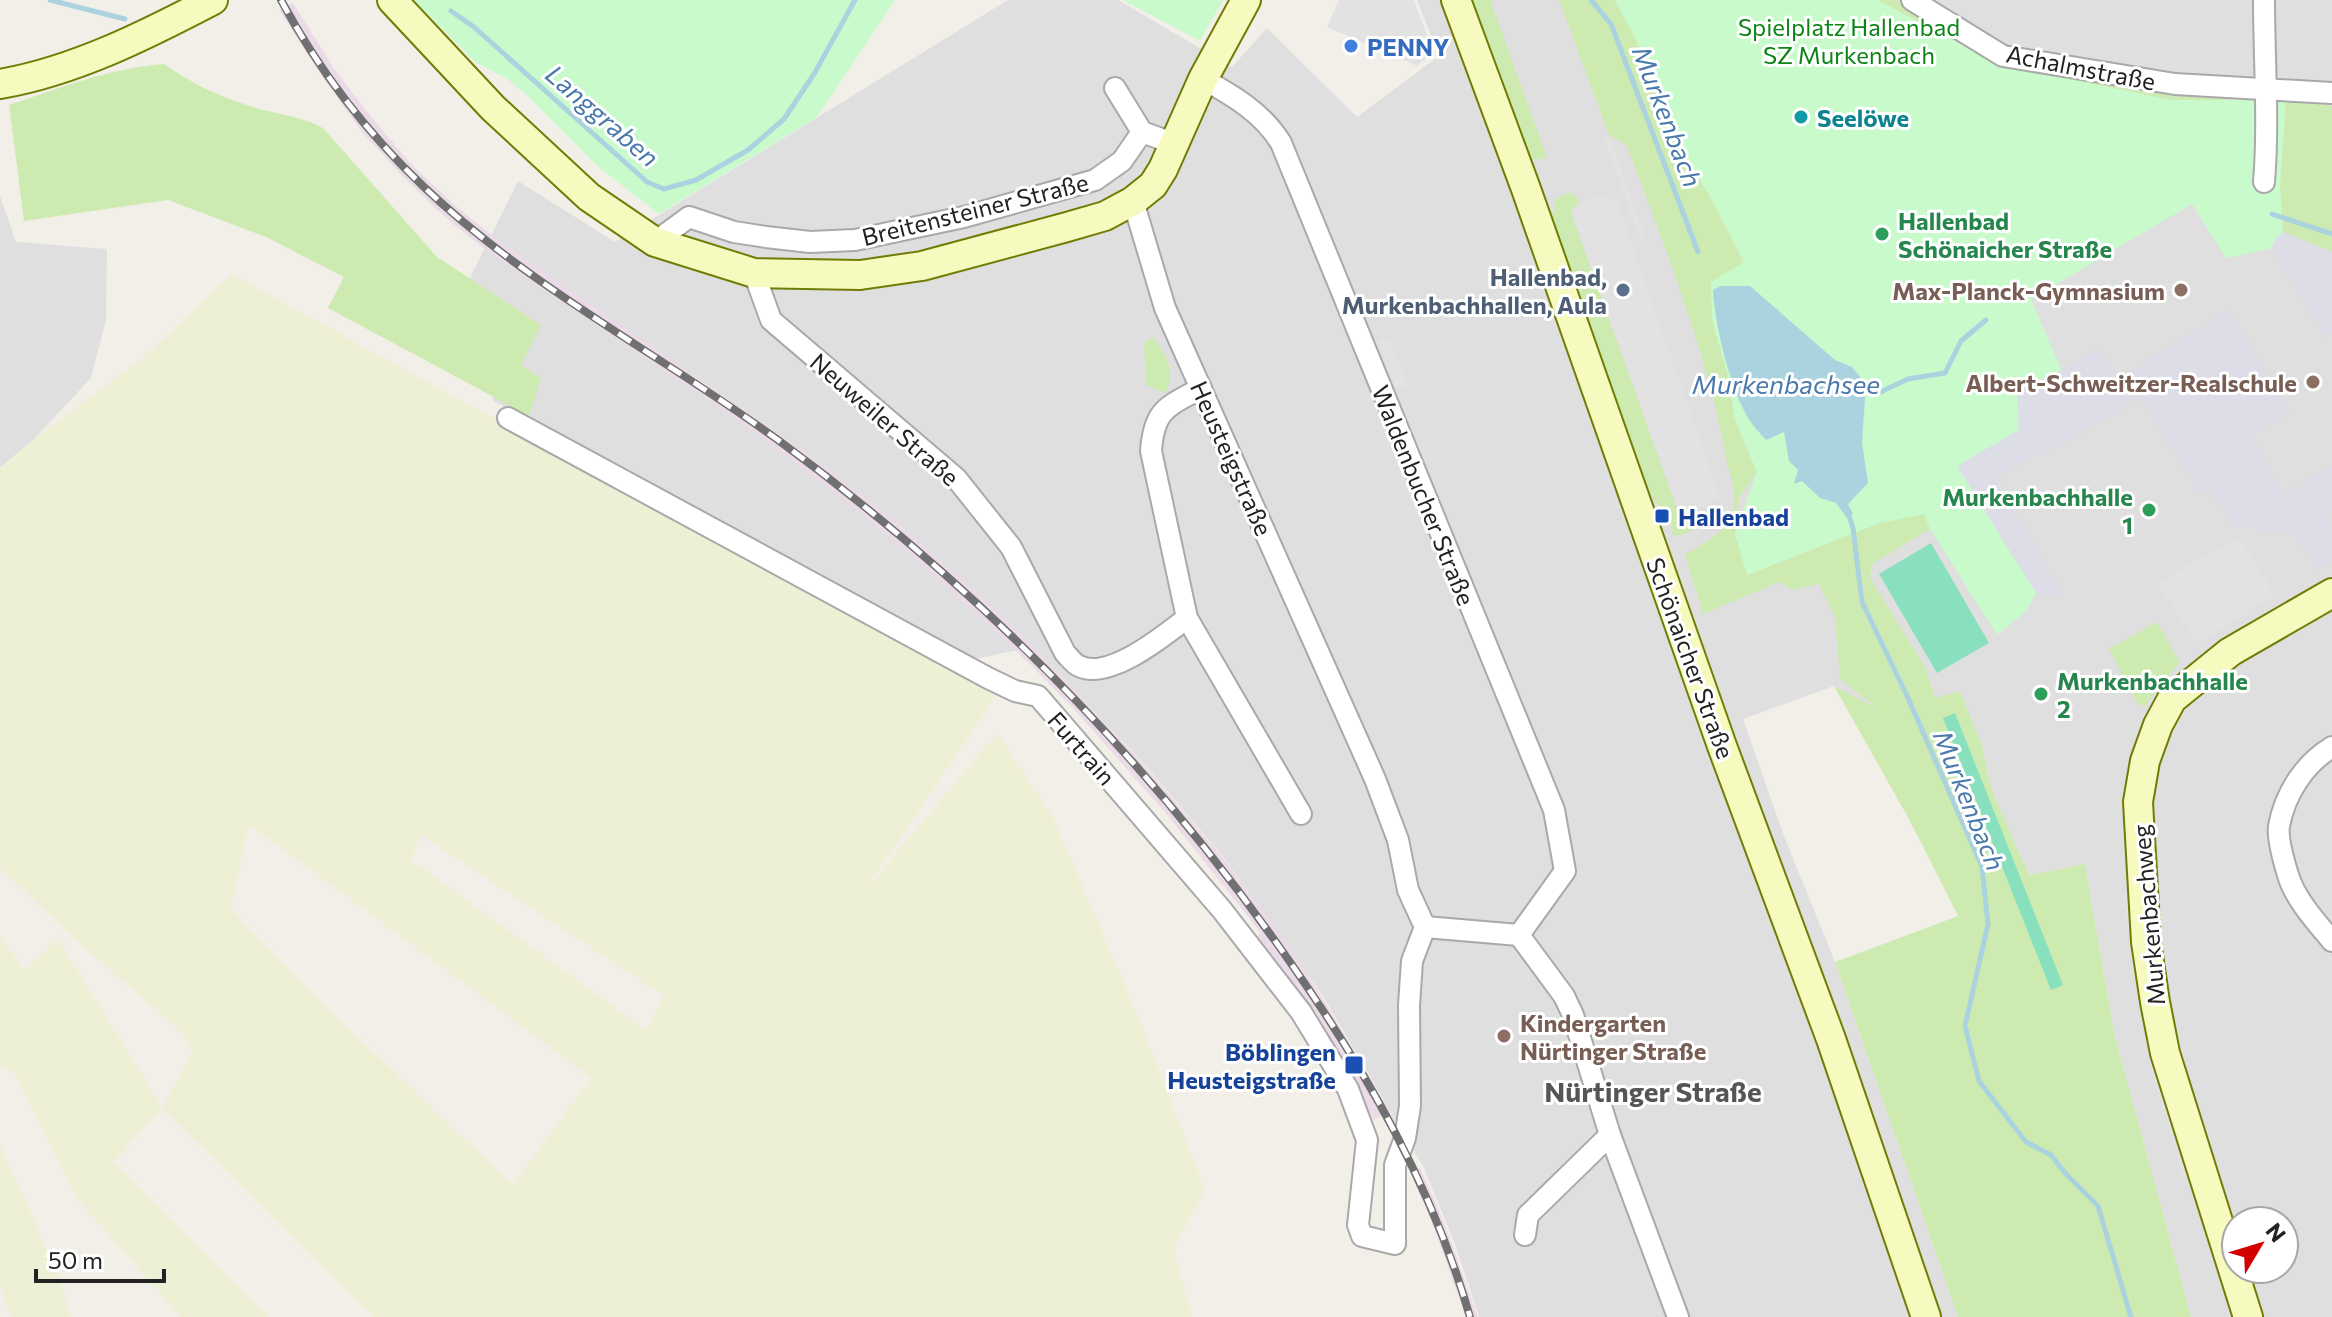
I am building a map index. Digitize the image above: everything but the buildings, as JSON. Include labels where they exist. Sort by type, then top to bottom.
[{"type":"street","points":[[0,84],[97,55],[181,8],[213,0]]},
{"type":"street","name":"Breitensteiner Straße","points":[[392,0],[493,108],[589,197],[655,242],[754,273],[860,275],[922,266],[1105,216],[1133,201]]},
{"type":"street","points":[[1133,201],[1153,185],[1175,144],[1203,79],[1246,0]]},
{"type":"street","name":"Schönaicher Straße","points":[[1456,0],[1526,189],[1722,746],[1831,1039],[1926,1317]]},
{"type":"street","name":"Achalmstraße","points":[[1912,0],[2003,56],[2175,84],[2332,93]]},
{"type":"street","points":[[2264,0],[2264,88],[2268,136],[2264,182]]},
{"type":"street","name":"Waldenbucher Straße","points":[[1203,79],[1234,96],[1267,123],[1281,143],[1554,810],[1565,871],[1519,935]]},
{"type":"street","points":[[1115,88],[1142,132],[1175,144]]},
{"type":"street","name":"Breitensteiner Straße","points":[[655,242],[689,217],[734,232],[810,242],[855,240],[905,231],[1095,180],[1122,161],[1142,132]]},
{"type":"street","name":"Heusteigstraße","points":[[1133,201],[1165,308],[1375,779],[1398,840],[1408,890],[1425,927]]},
{"type":"street","name":"Neuweiler Straße","points":[[754,273],[771,320],[956,478],[1011,547],[1065,653],[1079,666],[1092,669],[1138,656],[1187,618]]},
{"type":"street","points":[[1201,388],[1162,409],[1152,427],[1151,451],[1187,618],[1301,814]]},
{"type":"street","name":"Furtrain","points":[[508,418],[988,678],[1015,691],[1038,696],[1222,910],[1301,1012],[1348,1089],[1367,1140],[1358,1225],[1362,1236],[1395,1244],[1395,1165],[1405,1138],[1410,1106],[1412,961],[1425,927]]},
{"type":"street","name":"Murkenbachweg","points":[[2248,1317],[2163,1040],[2146,942],[2138,802],[2145,761],[2158,725],[2172,699],[2230,652],[2332,593]]},
{"type":"street","points":[[2332,747],[2314,758],[2291,790],[2279,829],[2288,877],[2311,915],[2332,941]]},
{"type":"street","points":[[1425,927],[1519,935],[1564,996],[1573,1015],[1610,1135],[1677,1317]]},
{"type":"street","points":[[1525,1235],[1528,1215],[1610,1135]]},
{"type":"shaded area","points":[[1008,0],[1118,0],[1232,67],[1267,28],[1357,117],[1439,56],[1417,0],[2332,0],[2332,1317],[2191,1317],[2114,1033],[2085,864],[2029,875],[1991,788],[1982,746],[1883,713],[1834,686],[1743,719],[1784,836],[1835,962],[1958,1317],[1479,1317],[1455,1244],[1424,1168],[1323,996],[1225,859],[1142,761],[1032,647],[975,659],[493,401],[470,278],[518,181],[615,242]]},
{"type":"shaded area","points":[[1339,0],[1414,0],[1433,52],[1417,66],[1327,27]]},
{"type":"shaded area","points":[[293,3],[335,70],[376,123],[414,167],[457,207],[503,244],[814,458],[906,530],[1018,630],[1140,760],[1224,859],[1288,945],[1397,1122],[1387,1126],[1382,1116],[1374,1120],[1326,1037],[1257,937],[1261,933],[1164,811],[1028,662],[916,559],[849,504],[745,425],[492,255],[446,218],[362,132],[324,79],[279,10]]},
{"type":"shaded area","points":[[1610,137],[1646,240],[1641,242],[1604,139]]},
{"type":"shaded area","points":[[0,196],[16,242],[107,249],[106,320],[91,378],[34,439],[0,468]]},
{"type":"shaded area","name":"Hallenbad, Murkenbachhallen, Aula","points":[[1590,197],[1616,199],[1720,497],[1692,514],[1679,513],[1571,212]]},
{"type":"shaded area","points":[[2283,232],[2332,252],[2332,332],[2326,338],[2272,248]]},
{"type":"shaded area","points":[[2229,310],[2290,411],[2252,435],[2284,494],[2332,466],[2332,512],[2325,515],[2332,526],[2332,562],[2319,569],[2296,535],[2233,525],[2210,488],[2200,494],[2141,397],[2042,456],[2036,454],[1995,478],[2059,587],[2057,596],[2036,593],[1957,466],[2019,430],[2017,390],[2061,370],[2099,347],[2118,378]]},
{"type":"shaded area","points":[[1389,338],[1408,383],[1397,392],[1378,341]]},
{"type":"shaded area","points":[[2239,537],[2275,595],[2197,644],[2157,583]]},
{"type":"shaded area","points":[[2140,861],[2145,924],[2205,1178],[2184,1178],[2148,1057],[2124,895]]},
{"type":"shaded area","points":[[1420,1168],[1442,1217],[1478,1317],[1466,1317],[1432,1222],[1410,1172]]},
{"type":"green space","points":[[414,0],[895,0],[817,117],[659,214],[596,165],[506,78],[475,62]]},
{"type":"green space","points":[[1123,0],[1223,0],[1200,41]]},
{"type":"green space","points":[[1470,0],[1493,0],[1491,2],[1547,158],[1528,160]]},
{"type":"green space","points":[[1559,0],[1615,0],[1645,57],[1674,137],[1709,195],[1744,263],[1728,376],[1735,420],[1757,472],[1739,498],[1735,534],[1747,575],[1880,523],[1924,514],[1930,529],[1872,564],[1870,578],[1926,669],[1935,698],[1960,691],[1982,746],[1991,788],[2029,875],[2085,864],[2114,1033],[2191,1317],[1958,1317],[1835,962],[1958,916],[1910,821],[1834,686],[1878,709],[1840,679],[1835,617],[1819,584],[1792,590],[1779,582],[1703,614],[1685,555],[1724,528],[1734,509],[1733,489],[1719,422],[1684,302],[1627,146],[1609,135]]},
{"type":"green space","name":"Spielplatz Hallenbad SZ Murkenbach","points":[[1615,0],[1877,0],[2003,66],[2172,100],[2286,100],[2280,186],[2283,232],[2272,248],[2226,258],[2192,204],[2031,299],[2061,370],[2017,390],[2019,430],[1957,466],[2036,593],[2027,610],[1997,635],[1930,529],[1924,514],[1880,523],[1747,575],[1735,534],[1757,472],[1735,420],[1728,376],[1712,320],[1711,282],[1744,262],[1674,137],[1645,57]]},
{"type":"green space","points":[[1877,0],[1896,0],[2000,62],[2230,92],[2223,101],[2172,100],[2003,66]]},
{"type":"green space","points":[[164,64],[227,98],[323,128],[437,257],[541,325],[521,365],[541,378],[529,416],[328,308],[344,277],[266,237],[168,200],[24,221],[9,105],[105,74]]},
{"type":"green space","points":[[2286,100],[2332,106],[2332,252],[2283,232],[2280,186]]},
{"type":"green space","points":[[1568,192],[1576,196],[1579,203],[1571,212],[1678,512],[1695,517],[1700,527],[1681,535],[1671,535],[1673,530],[1668,517],[1664,517],[1631,457],[1552,216],[1556,199]]},
{"type":"green space","points":[[232,274],[996,696],[863,893],[997,733],[1053,817],[1138,1016],[1205,1190],[1174,1249],[1192,1317],[373,1317],[162,1108],[114,1161],[269,1317],[180,1317],[78,1199],[14,1071],[0,1067],[0,937],[25,970],[58,939],[162,1107],[193,1050],[178,1029],[71,936],[0,867],[0,468],[145,356]],"holes":[[[249,824],[591,1078],[513,1185],[325,1006],[231,909]],[[421,835],[664,996],[646,1030],[411,860]]]},
{"type":"green space","points":[[1153,337],[1166,357],[1170,371],[1165,393],[1146,385],[1144,347],[1146,341]]},
{"type":"green space","points":[[1931,543],[1989,643],[1937,673],[1879,574]]},
{"type":"green space","points":[[2157,622],[2180,663],[2157,688],[2145,707],[2137,703],[2109,649]]},
{"type":"green space","points":[[1955,713],[2063,985],[2051,990],[1943,718]]},
{"type":"green space","points":[[0,1144],[57,1272],[71,1317],[11,1317],[0,1287]]},
{"type":"water","name":"Murkenbachsee","points":[[1721,286],[1750,286],[1835,360],[1852,367],[1866,384],[1862,443],[1868,483],[1848,504],[1853,514],[1847,518],[1836,503],[1820,498],[1802,481],[1794,484],[1798,470],[1789,461],[1784,432],[1766,440],[1747,416],[1734,388],[1720,337],[1713,290]]},
{"type":"waterway","name":"Langgraben","points":[[50,0],[125,19]]},
{"type":"waterway","name":"Langgraben","points":[[451,11],[474,27],[647,182],[664,189],[696,180],[748,150],[784,119],[814,74],[855,0]]},
{"type":"waterway","name":"Murkenbach","points":[[1591,0],[1611,24],[1698,252]]},
{"type":"waterway","points":[[2272,214],[2332,234]]},
{"type":"waterway","points":[[1866,384],[1878,393],[1908,379],[1945,373],[1961,341],[1986,320]]},
{"type":"waterway","name":"Murkenbach","points":[[1848,513],[1853,528],[1862,602],[1982,867],[1988,924],[1965,1026],[1979,1081],[2026,1142],[2051,1155],[2098,1206],[2131,1317]]},
{"type":"railway","points":[[281,0],[311,51],[345,99],[383,145],[424,187],[507,257],[551,289],[734,409],[851,496],[922,554],[990,616],[1119,747],[1236,888],[1290,962],[1345,1046],[1417,1177],[1455,1269],[1470,1317]]},
{"type":"place","name":"PENNY","points":[[1351,46]]},
{"type":"place","name":"Seelöwe","points":[[1801,117]]},
{"type":"place","name":"Hallenbad Schönaicher Straße","points":[[1882,234]]},
{"type":"place","name":"Hallenbad, Murkenbachhallen, Aula","points":[[1623,290]]},
{"type":"place","name":"Max-Planck-Gymnasium","points":[[2181,290]]},
{"type":"place","name":"Albert-Schweitzer-Realschule","points":[[2313,382]]},
{"type":"place","name":"Murkenbachhalle 1","points":[[2149,510]]},
{"type":"place","name":"Hallenbad","points":[[1662,516]]},
{"type":"place","name":"Murkenbachhalle 2","points":[[2041,694]]},
{"type":"place","name":"Kindergarten Nürtinger Straße","points":[[1504,1036]]},
{"type":"place","name":"Böblingen Heusteigstraße","points":[[1354,1065]]},
{"type":"district","name":"Nürtinger Straße","points":[[1653,1091]]}]
